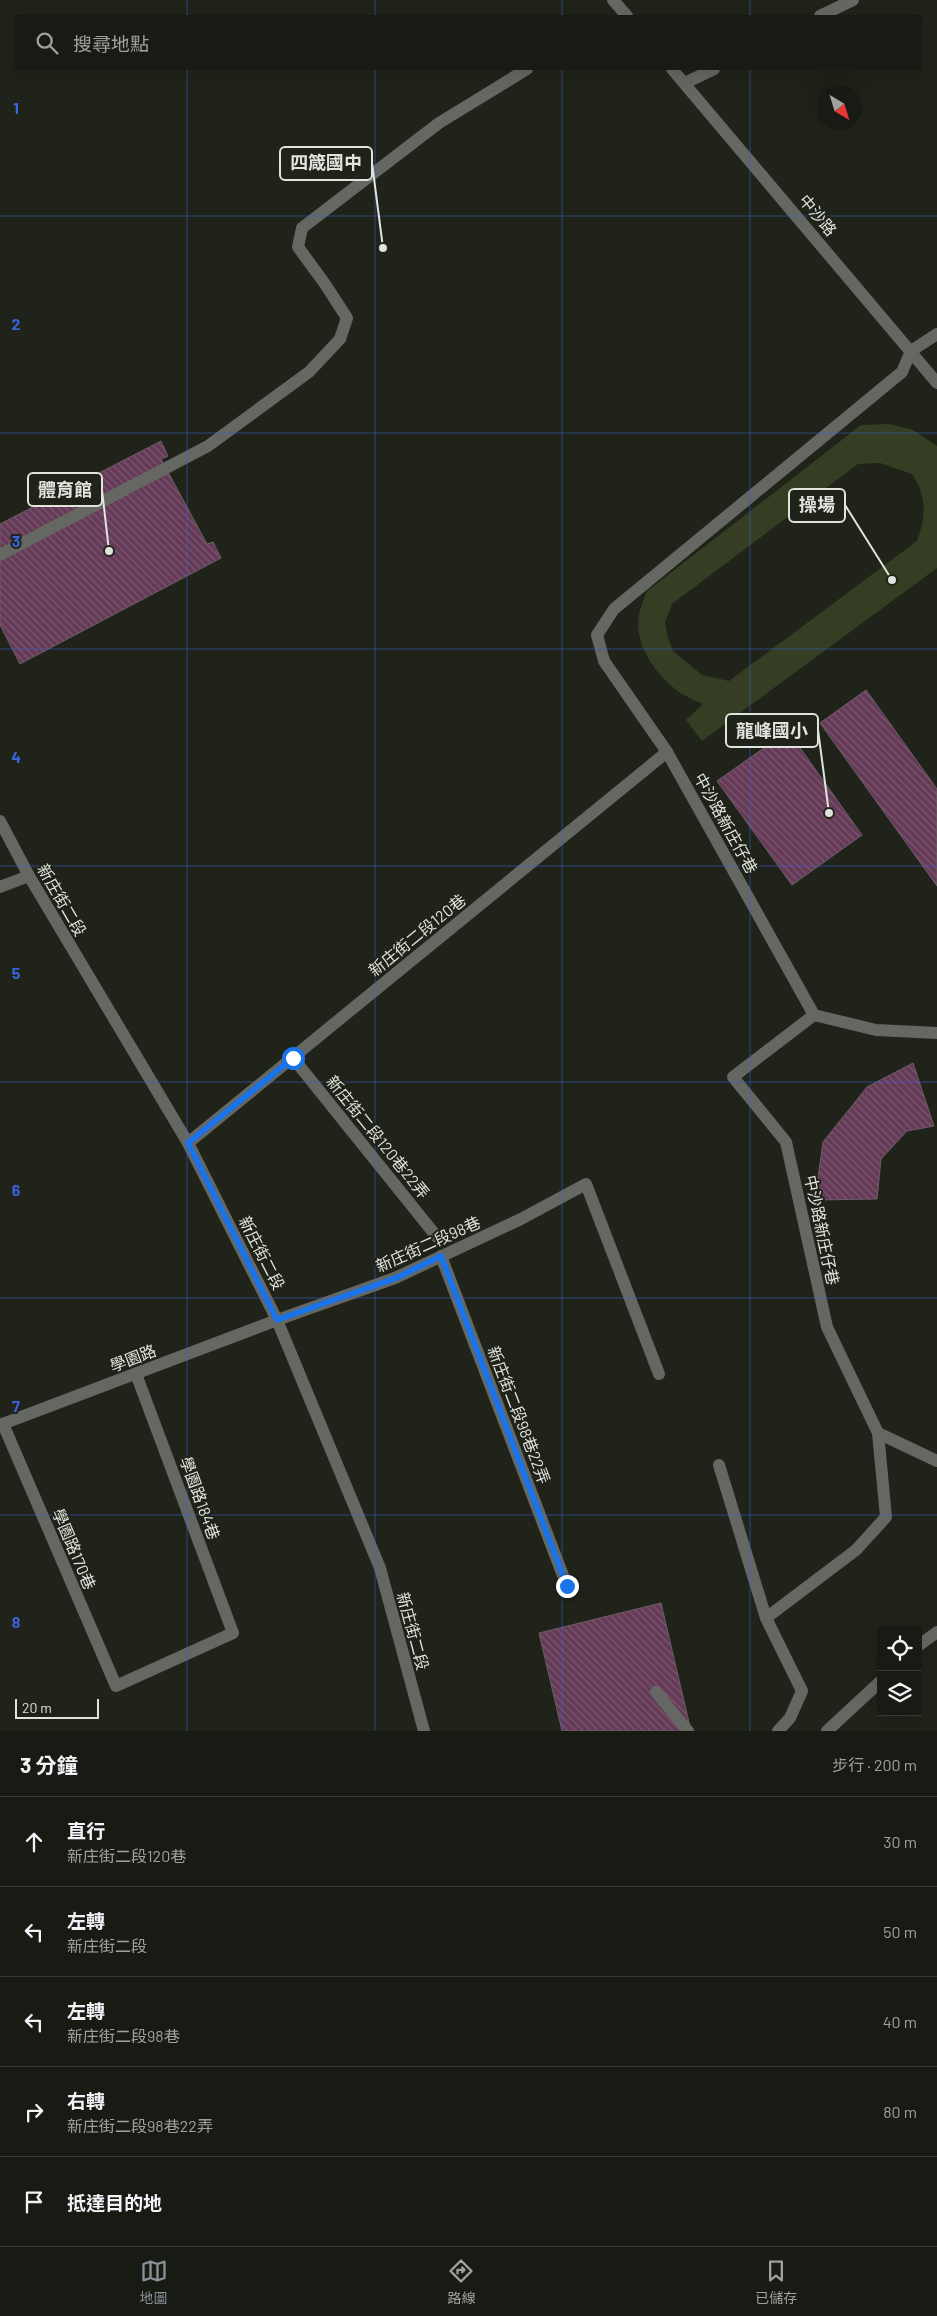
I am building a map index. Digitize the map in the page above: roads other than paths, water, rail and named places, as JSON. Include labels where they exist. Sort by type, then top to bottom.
[{"type":"street","points":[[613,0],[626,15]]},
{"type":"street","points":[[822,15],[853,0]]},
{"type":"street","points":[[0,555],[208,446],[309,372],[340,340],[347,318],[298,247],[302,228],[439,123],[525,70]]},
{"type":"street","name":"中沙路","points":[[673,70],[912,351],[937,383]]},
{"type":"street","points":[[685,83],[712,70]]},
{"type":"street","points":[[912,351],[937,334]]},
{"type":"street","name":"中沙路新庄仔巷","points":[[878,1433],[827,1327],[786,1142],[734,1077],[814,1015],[667,752],[604,660],[597,635],[614,609],[902,372],[912,351]]},
{"type":"street","name":"新庄街二段120巷","points":[[188,1143],[667,752]]},
{"type":"street","name":"新庄街二段","points":[[0,821],[29,876],[188,1143],[277,1320],[380,1568],[420,1730]]},
{"type":"street","points":[[0,887],[29,876]]},
{"type":"street","points":[[814,1015],[876,1030],[937,1033]]},
{"type":"street","name":"新庄街二段120巷22弄","points":[[293,1058],[437,1238]]},
{"type":"street","name":"新庄街二段98巷","points":[[277,1320],[396,1278],[521,1219],[586,1184],[659,1374]]},
{"type":"street","name":"新庄街二段98巷22弄","points":[[441,1256],[567,1586]]},
{"type":"street","name":"學園路","points":[[1,1425],[277,1320]]},
{"type":"street","name":"學園路184巷","points":[[116,1686],[233,1633],[136,1374]]},
{"type":"street","name":"學園路170巷","points":[[1,1425],[116,1686]]},
{"type":"street","points":[[878,1433],[937,1461]]},
{"type":"street","points":[[766,1618],[856,1550],[886,1517],[878,1433]]},
{"type":"street","points":[[719,1465],[766,1618],[802,1691],[790,1718],[778,1731]]},
{"type":"street","points":[[922,1643],[937,1632]]},
{"type":"street","points":[[827,1731],[877,1685]]},
{"type":"street","points":[[656,1692],[688,1731]]},
{"type":"place","name":"四箴國中","points":[[383,248]]},
{"type":"place","name":"體育館","points":[[109,551]]},
{"type":"place","name":"操場","points":[[892,580]]},
{"type":"place","name":"龍峰國小","points":[[829,813]]}]
